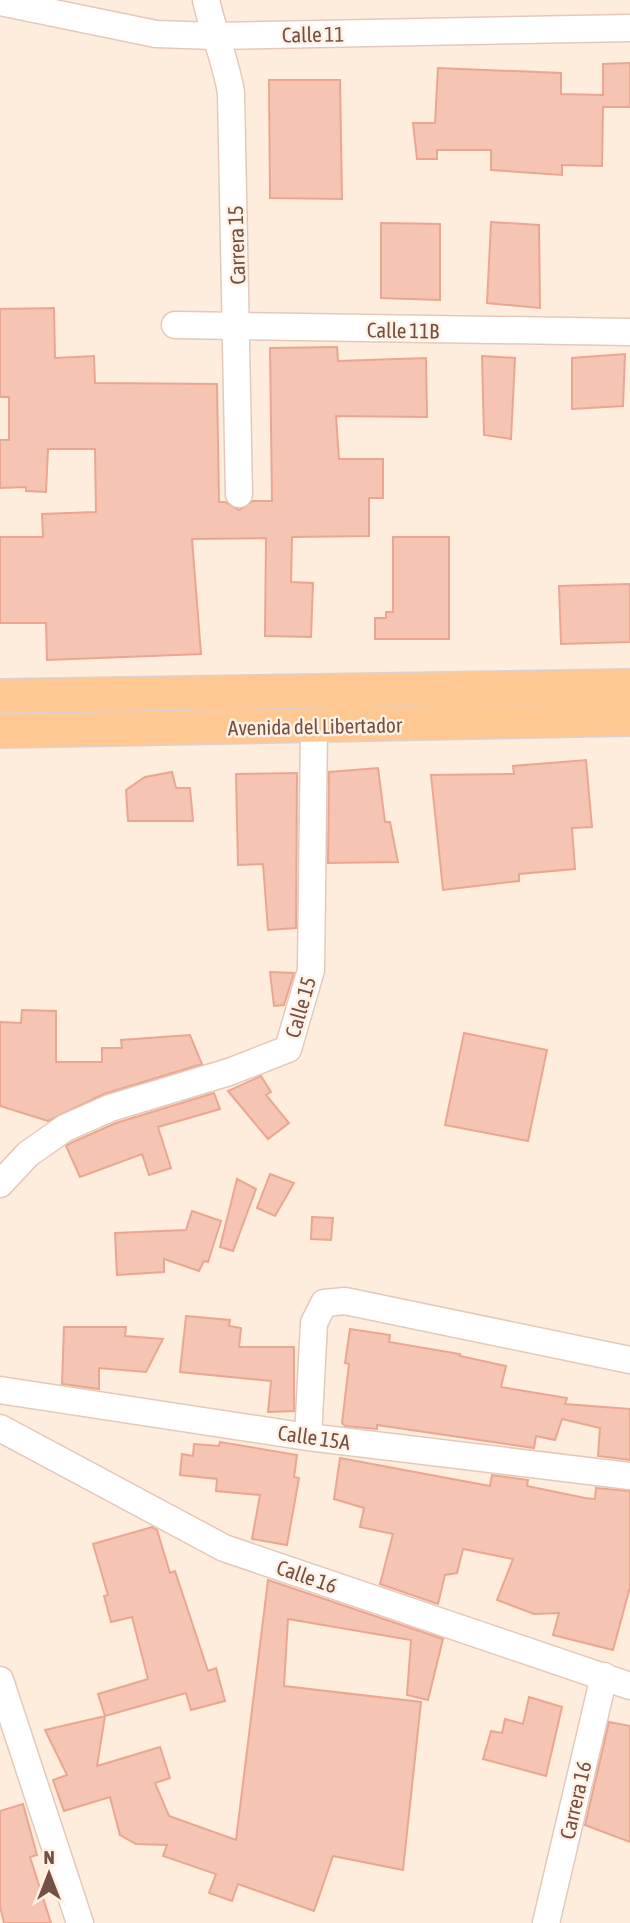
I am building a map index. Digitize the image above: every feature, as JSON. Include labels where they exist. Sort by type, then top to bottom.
[{"type":"main road","name":"Avenida del Libertador","points":[[0,696],[630,686]]},
{"type":"main road","name":"Avenida del Libertador","points":[[0,731],[630,719]]},
{"type":"street","name":"Carrera 15","points":[[206,0],[215,36],[226,62],[231,93],[238,328],[239,494]]},
{"type":"street","name":"Calle 11","points":[[0,2],[156,34],[215,36],[630,28]]},
{"type":"street","name":"Calle 11B","points":[[176,324],[238,328],[630,332]]},
{"type":"street","name":"Calle 15","points":[[0,1184],[28,1154],[65,1128],[110,1108],[229,1072],[288,1049],[311,970],[314,727]]},
{"type":"street","points":[[308,1437],[314,1324],[324,1303],[345,1301],[630,1360]]},
{"type":"street","name":"Calle 15A","points":[[0,1390],[308,1437],[630,1476]]},
{"type":"street","name":"Calle 16","points":[[0,1428],[224,1548],[630,1686]]},
{"type":"street","name":"Carrera 16","points":[[546,1923],[604,1676]]},
{"type":"street","points":[[0,1680],[80,1923]]},
{"type":"building","points":[[630,63],[630,107],[603,107],[602,166],[562,165],[562,175],[491,170],[491,150],[437,150],[437,159],[417,159],[413,123],[435,123],[438,68],[561,73],[561,94],[603,95],[603,64]]},
{"type":"building","points":[[269,80],[340,80],[342,199],[270,198]]},
{"type":"building","points":[[491,222],[539,225],[540,308],[487,303]]},
{"type":"building","points":[[381,223],[440,224],[440,300],[381,298]]},
{"type":"building","points":[[54,308],[55,358],[94,356],[95,383],[217,384],[219,502],[225,502],[239,510],[253,501],[272,501],[270,348],[337,347],[338,361],[426,358],[427,417],[336,416],[339,459],[383,459],[383,498],[369,498],[369,536],[292,537],[291,582],[313,583],[311,637],[265,636],[266,538],[192,539],[201,654],[47,660],[46,623],[0,623],[0,537],[43,537],[42,514],[96,512],[95,449],[48,449],[46,492],[26,491],[26,487],[0,488],[0,440],[9,440],[9,397],[0,397],[0,309]]},
{"type":"building","points":[[625,354],[623,406],[572,409],[572,358]]},
{"type":"building","points":[[482,356],[515,358],[511,439],[484,435]]},
{"type":"building","points":[[393,537],[449,537],[449,639],[375,639],[375,618],[386,618],[386,612],[393,612]]},
{"type":"building","points":[[630,584],[630,642],[561,644],[559,586]]},
{"type":"building","points":[[586,760],[592,827],[572,828],[575,869],[519,874],[519,881],[443,890],[431,775],[514,774],[513,766]]},
{"type":"building","points":[[378,768],[385,822],[390,822],[398,862],[328,863],[329,772]]},
{"type":"building","points":[[172,772],[176,788],[190,788],[193,821],[128,821],[126,790],[145,777]]},
{"type":"building","points":[[297,773],[296,928],[268,930],[263,864],[238,865],[236,774]]},
{"type":"building","points":[[270,972],[294,973],[284,1005],[274,1006]]},
{"type":"building","points":[[22,1010],[56,1011],[56,1062],[102,1062],[102,1048],[122,1048],[121,1040],[190,1035],[202,1064],[104,1094],[48,1121],[0,1106],[0,1022],[21,1023]]},
{"type":"building","points":[[464,1033],[547,1050],[528,1141],[445,1125]]},
{"type":"building","points":[[261,1076],[271,1092],[266,1095],[289,1123],[268,1139],[228,1091]]},
{"type":"building","points":[[214,1093],[220,1109],[158,1127],[171,1168],[149,1175],[142,1154],[80,1177],[66,1146],[116,1123]]},
{"type":"building","points":[[270,1174],[294,1183],[275,1216],[257,1208]]},
{"type":"building","points":[[237,1179],[256,1189],[233,1251],[220,1247]]},
{"type":"building","points":[[192,1211],[221,1221],[208,1262],[204,1261],[199,1271],[164,1259],[164,1272],[117,1275],[115,1233],[186,1230]]},
{"type":"building","points":[[312,1217],[333,1218],[331,1240],[311,1239]]},
{"type":"building","points":[[186,1316],[230,1320],[229,1326],[241,1328],[239,1347],[294,1347],[294,1411],[268,1412],[271,1381],[180,1372]]},
{"type":"building","points":[[64,1327],[126,1327],[125,1336],[163,1339],[146,1372],[99,1368],[99,1389],[62,1384]]},
{"type":"building","points":[[350,1329],[390,1335],[389,1342],[460,1354],[506,1366],[501,1387],[567,1398],[565,1404],[630,1409],[630,1460],[598,1456],[600,1428],[562,1419],[555,1440],[536,1436],[534,1448],[377,1425],[377,1429],[345,1426],[342,1423],[349,1364],[345,1363]]},
{"type":"building","points":[[220,1442],[297,1455],[294,1477],[299,1478],[287,1545],[252,1539],[260,1495],[216,1491],[217,1479],[180,1475],[182,1454],[193,1456],[194,1444],[219,1446]]},
{"type":"building","points":[[340,1458],[490,1486],[492,1475],[528,1480],[527,1486],[585,1498],[595,1499],[596,1488],[630,1491],[630,1587],[613,1650],[553,1635],[559,1613],[534,1614],[497,1600],[513,1559],[463,1549],[457,1573],[445,1575],[438,1604],[380,1584],[393,1534],[360,1527],[364,1508],[334,1499]]},
{"type":"building","points":[[152,1527],[157,1530],[170,1573],[175,1571],[208,1671],[216,1668],[225,1701],[191,1710],[186,1693],[105,1716],[98,1694],[148,1679],[132,1617],[111,1622],[104,1596],[108,1595],[93,1544]]},
{"type":"building","points":[[268,1580],[443,1639],[428,1700],[407,1695],[411,1640],[288,1619],[284,1686],[421,1702],[403,1870],[333,1856],[314,1911],[238,1884],[232,1901],[209,1893],[216,1874],[163,1856],[167,1845],[136,1844],[120,1835],[110,1797],[64,1811],[53,1780],[67,1775],[45,1730],[105,1716],[97,1766],[160,1747],[170,1778],[155,1783],[169,1816],[236,1840]]},
{"type":"building","points":[[529,1697],[562,1707],[546,1776],[483,1759],[491,1731],[502,1733],[505,1719],[523,1724]]},
{"type":"building","points":[[609,1722],[630,1726],[630,1842],[585,1825]]},
{"type":"building","points":[[23,1804],[37,1855],[30,1857],[51,1923],[4,1923],[0,1907],[0,1811]]}]
